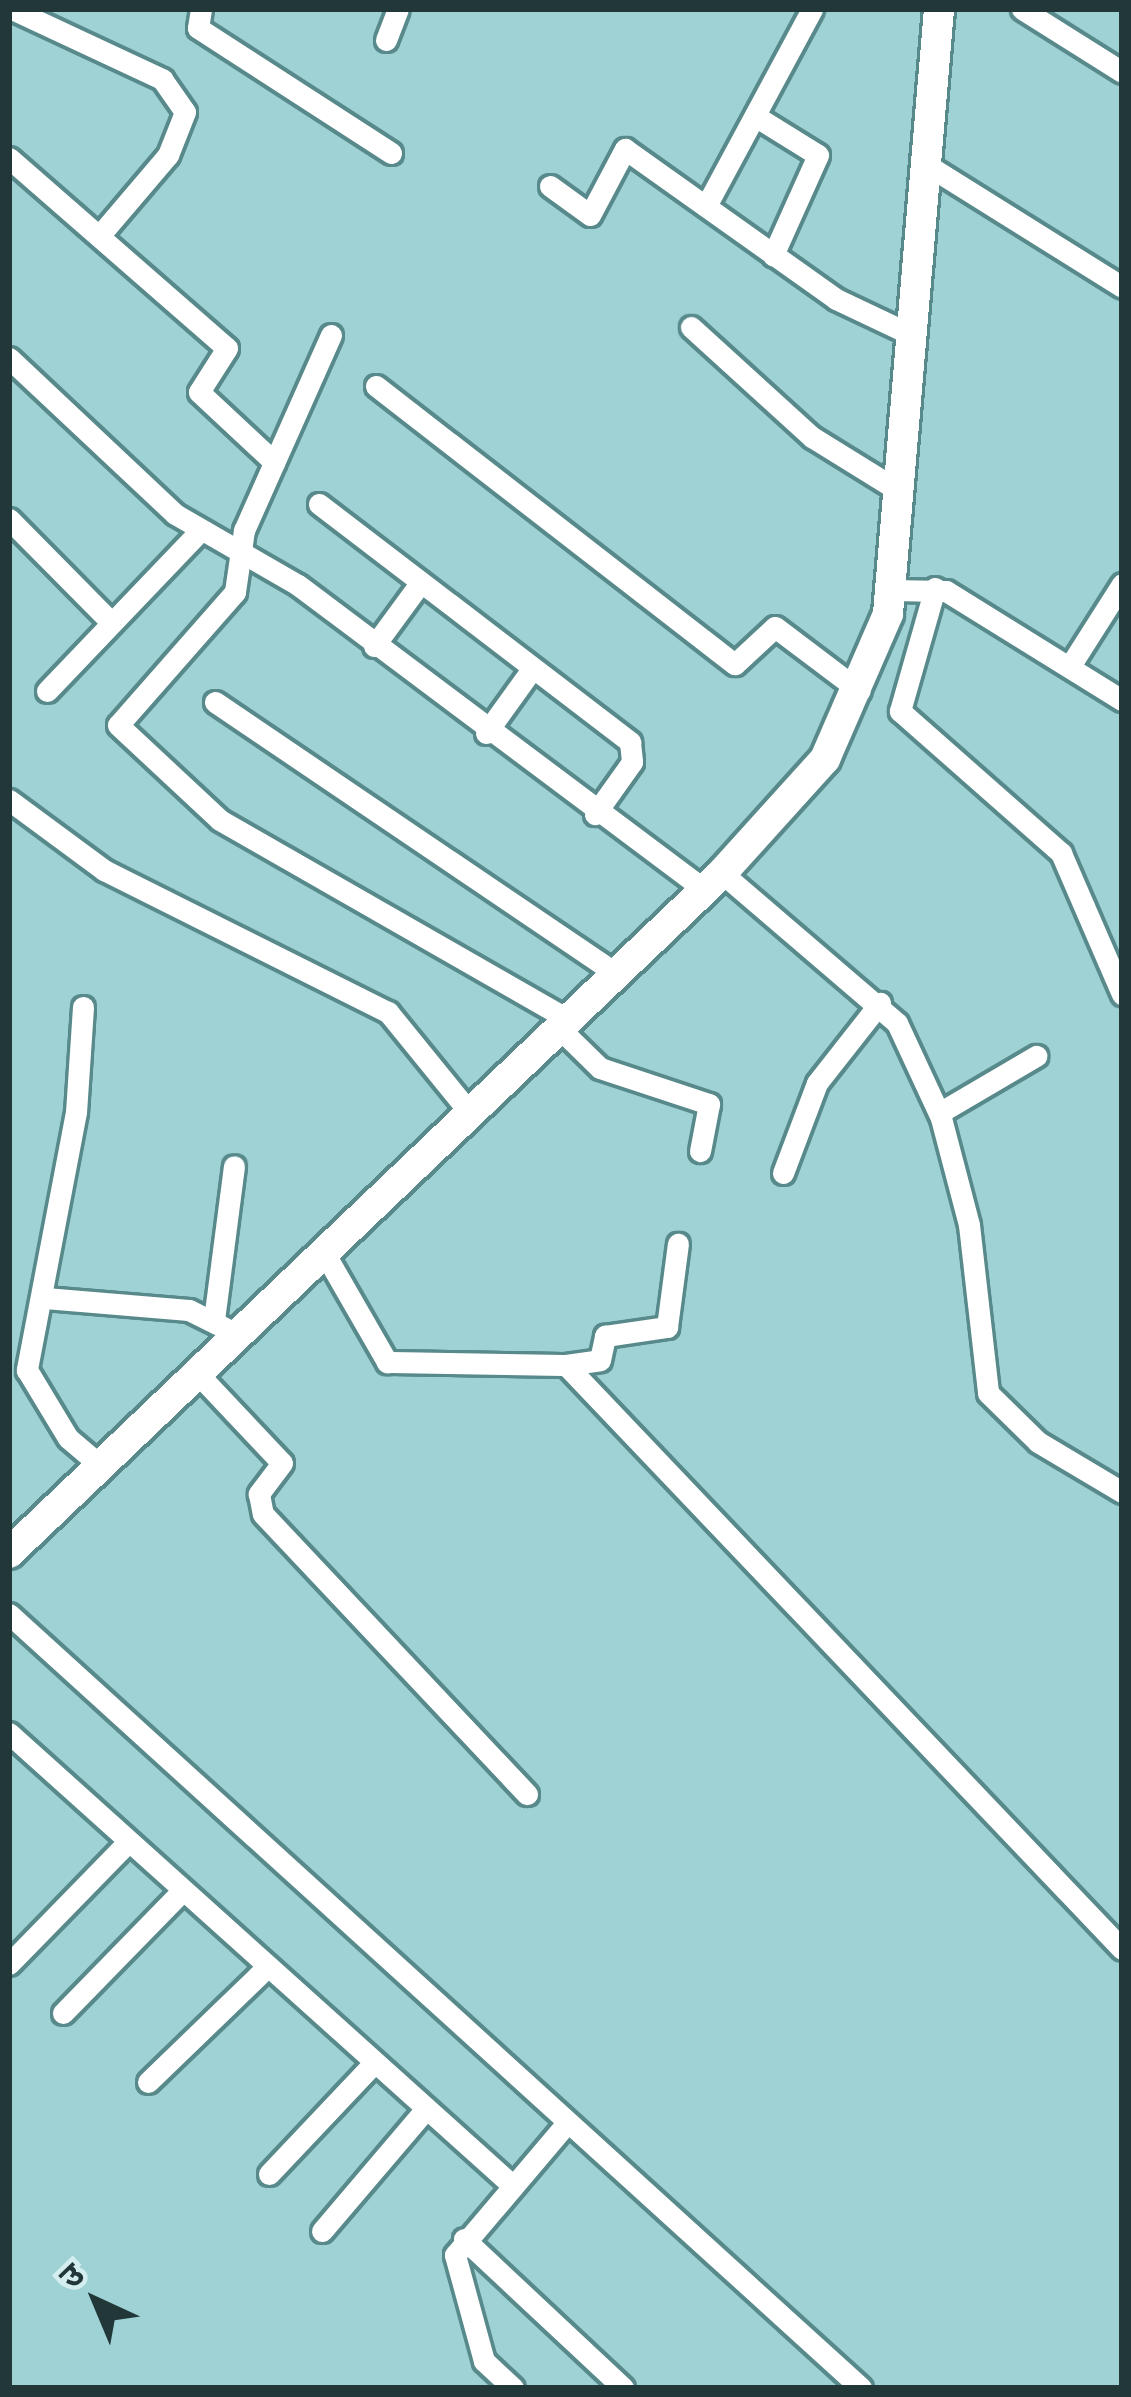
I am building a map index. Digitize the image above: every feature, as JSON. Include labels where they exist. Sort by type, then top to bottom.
[{"type":"street","points":[[12,9],[154,74],[184,112],[168,155],[99,236]]},
{"type":"street","points":[[201,9],[197,28],[391,153]]},
{"type":"street","points":[[386,40],[398,9]]},
{"type":"street","points":[[706,206],[812,9]]},
{"type":"street","points":[[939,9],[940,173],[912,334],[899,491],[912,589],[900,711],[1061,853],[1122,994]]},
{"type":"street","points":[[1022,9],[1122,72]]},
{"type":"street","points":[[755,116],[818,155],[773,255]]},
{"type":"street","points":[[550,186],[590,215],[625,148],[773,255],[912,334]]},
{"type":"street","points":[[9,158],[227,349],[199,392],[274,462]]},
{"type":"street","points":[[940,173],[1122,287]]},
{"type":"street","points":[[691,327],[812,437],[899,491]]},
{"type":"street","points":[[331,335],[274,462],[242,553],[235,592],[121,715],[122,732],[220,820],[570,1035],[709,1104],[700,1151]]},
{"type":"street","points":[[10,362],[100,453],[201,530],[279,573],[595,814],[724,883],[880,1003],[939,1113],[969,1225],[988,1393],[1038,1442],[1122,1492]]},
{"type":"street","points":[[376,386],[735,664],[775,627],[860,691]]},
{"type":"street","points":[[319,504],[635,748],[595,814]]},
{"type":"street","points":[[9,519],[112,623]]},
{"type":"street","points":[[47,691],[201,530]]},
{"type":"street","points":[[374,646],[421,582]]},
{"type":"street","points":[[1070,666],[1122,584]]},
{"type":"street","points":[[45,1298],[226,1327],[331,1266],[471,1114],[570,1035],[615,974],[724,883],[825,759],[912,589]]},
{"type":"street","points":[[912,589],[1070,666],[1122,700]]},
{"type":"street","points":[[486,734],[532,669]]},
{"type":"street","points":[[215,702],[615,974]]},
{"type":"street","points":[[9,800],[32,821],[274,962],[388,1012],[471,1114]]},
{"type":"street","points":[[783,1173],[817,1083],[880,1003]]},
{"type":"street","points":[[82,1007],[45,1298],[28,1375],[101,1466]]},
{"type":"street","points":[[939,1113],[1036,1056]]},
{"type":"street","points":[[9,1553],[101,1466],[209,1385],[226,1327],[233,1166]]},
{"type":"street","points":[[331,1266],[387,1362],[566,1365],[600,1360],[605,1336],[667,1328],[678,1244]]},
{"type":"street","points":[[566,1365],[1122,1948]]},
{"type":"street","points":[[209,1385],[282,1462],[259,1493],[263,1514],[527,1794]]},
{"type":"street","points":[[9,1614],[861,2388]]},
{"type":"street","points":[[9,1732],[178,1895],[512,2185]]},
{"type":"street","points":[[9,1964],[124,1846]]},
{"type":"street","points":[[63,2013],[178,1895]]},
{"type":"street","points":[[148,2082],[264,1970]]},
{"type":"street","points":[[269,2174],[372,2065]]},
{"type":"street","points":[[322,2231],[424,2110]]},
{"type":"street","points":[[513,2388],[482,2354],[456,2267],[464,2239],[566,2124]]},
{"type":"street","points":[[464,2239],[623,2388]]}]
